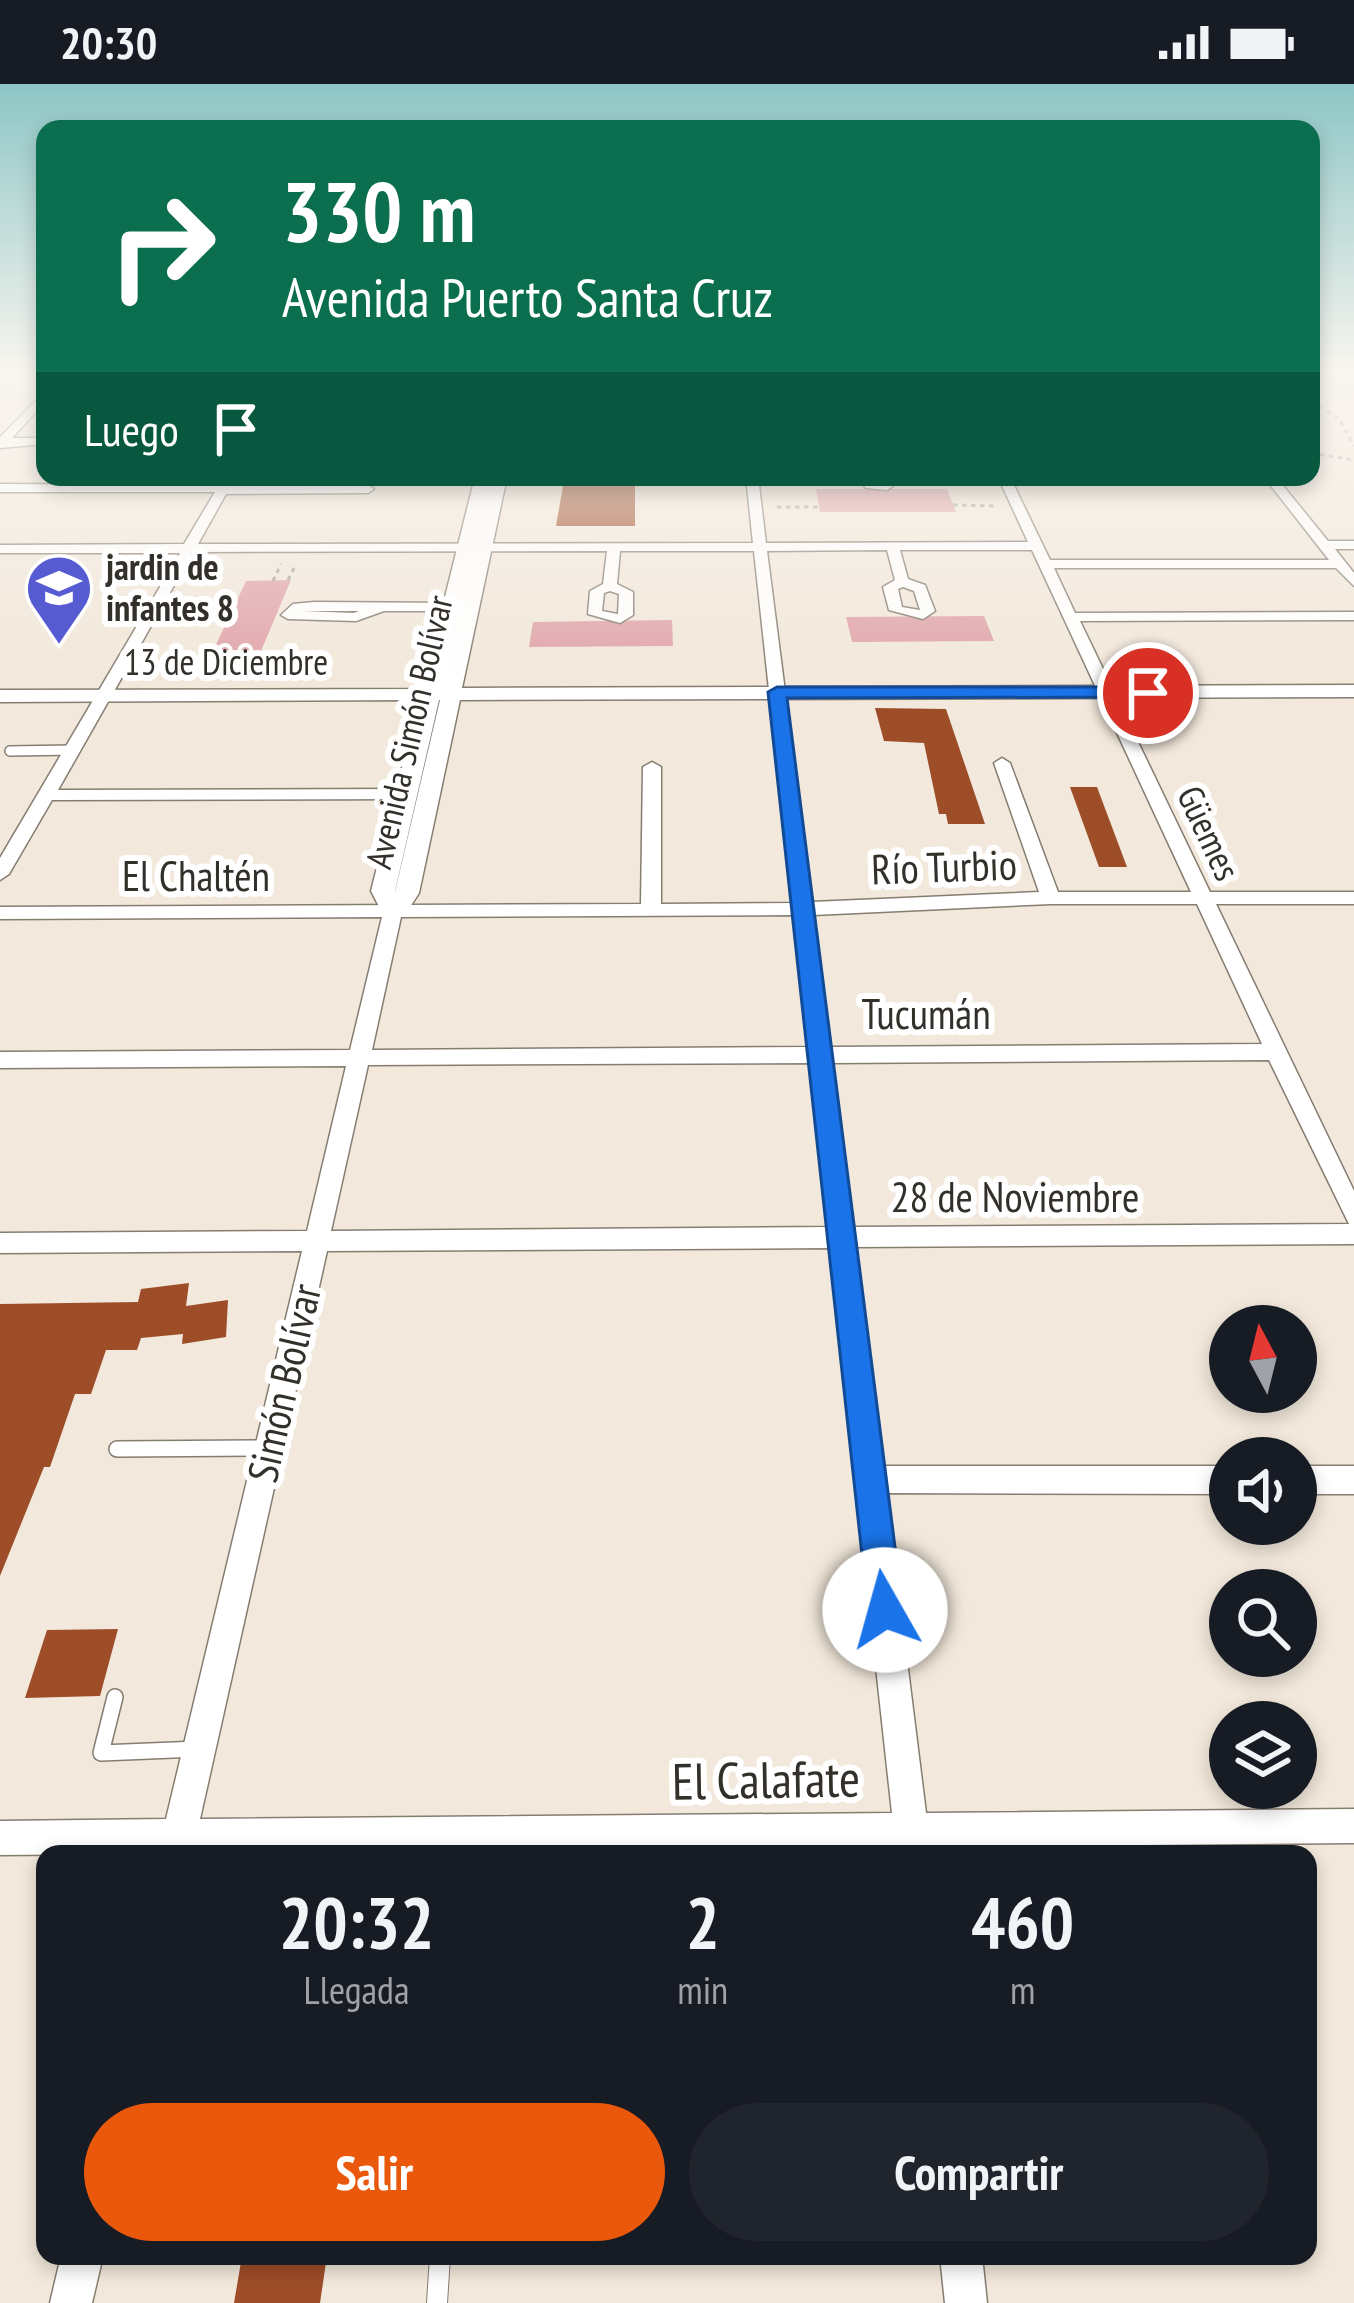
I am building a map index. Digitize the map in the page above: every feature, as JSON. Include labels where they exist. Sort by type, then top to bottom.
[{"type":"street","points":[[0,488],[91,486]]},
{"type":"street","points":[[0,874],[8,847],[46,795],[225,486]]},
{"type":"street","points":[[265,486],[354,493],[368,489],[361,486]]},
{"type":"street","name":"Avenida Simón Bolívar","points":[[482,486],[475,548],[442,694],[407,892],[393,911],[383,891],[408,794],[442,694],[452,607],[475,548],[496,486]]},
{"type":"street","points":[[753,486],[912,1842]]},
{"type":"street","name":"Güemes","points":[[1008,486],[1354,1216]]},
{"type":"street","points":[[1277,486],[1354,582]]},
{"type":"street","points":[[1324,545],[1354,545]]},
{"type":"street","points":[[892,546],[902,582]]},
{"type":"street","points":[[0,549],[1037,546]]},
{"type":"street","points":[[610,586],[614,547]]},
{"type":"street","points":[[1048,565],[1340,564]]},
{"type":"street","points":[[380,607],[356,617],[288,615],[298,607],[380,607],[452,607]]},
{"type":"street","points":[[1072,617],[1354,616]]},
{"type":"street","name":"13 de Diciembre","points":[[0,696],[1354,691]]},
{"type":"street","points":[[1002,763],[1051,898]]},
{"type":"street","points":[[651,910],[652,767]]},
{"type":"street","points":[[46,795],[408,794]]},
{"type":"street","name":"Río Turbio","points":[[393,911],[802,909],[1051,898],[1354,898]]},
{"type":"street","name":"El Chaltén","points":[[0,913],[393,911]]},
{"type":"street","name":"Simón Bolívar","points":[[177,1845],[393,911]]},
{"type":"street","name":"Tucumán","points":[[0,1060],[1276,1052]]},
{"type":"street","name":"28 de Noviembre","points":[[0,1243],[1354,1234]]},
{"type":"street","points":[[870,1479],[1209,1480]]},
{"type":"street","points":[[1317,1480],[1354,1480]]},
{"type":"street","name":"El Calafate","points":[[0,1838],[177,1845],[912,1842],[1354,1826]]},
{"type":"street","points":[[71,2303],[80,2265]]},
{"type":"street","points":[[962,2265],[966,2303]]},
{"type":"lane","points":[[10,751],[72,750]]},
{"type":"lane","points":[[117,1449],[269,1448]]},
{"type":"lane","points":[[115,1696],[101,1753],[199,1749]]},
{"type":"lane","points":[[437,2303],[439,2265]]},
{"type":"path","points":[[953,505],[1018,506]]},
{"type":"path","points":[[755,507],[819,507]]},
{"type":"shaded area","points":[[816,489],[947,489],[956,512],[820,512]]},
{"type":"shaded area","points":[[291,580],[261,651],[213,651],[246,581]]},
{"type":"shaded area","points":[[984,616],[994,641],[852,642],[846,617]]},
{"type":"shaded area","points":[[672,620],[673,646],[529,647],[533,622]]},
{"type":"building","points":[[563,486],[635,486],[635,526],[556,526]]},
{"type":"building","points":[[875,708],[946,709],[985,824],[948,824],[946,814],[939,814],[924,743],[884,741]]},
{"type":"building","points":[[1070,787],[1097,787],[1127,867],[1099,867]]},
{"type":"building","points":[[189,1283],[186,1306],[228,1300],[226,1337],[182,1344],[183,1334],[141,1338],[137,1350],[106,1350],[91,1394],[75,1394],[50,1467],[44,1467],[0,1576],[0,1304],[138,1302],[141,1289]]},
{"type":"building","points":[[118,1629],[100,1696],[25,1698],[47,1630]]},
{"type":"building","points":[[240,2265],[326,2265],[320,2303],[234,2303]]},
{"type":"place","name":"jardin de infantes 8","points":[[59,647]]},
{"type":"route","points":[[885,1610],[777,692],[1148,693]]}]
